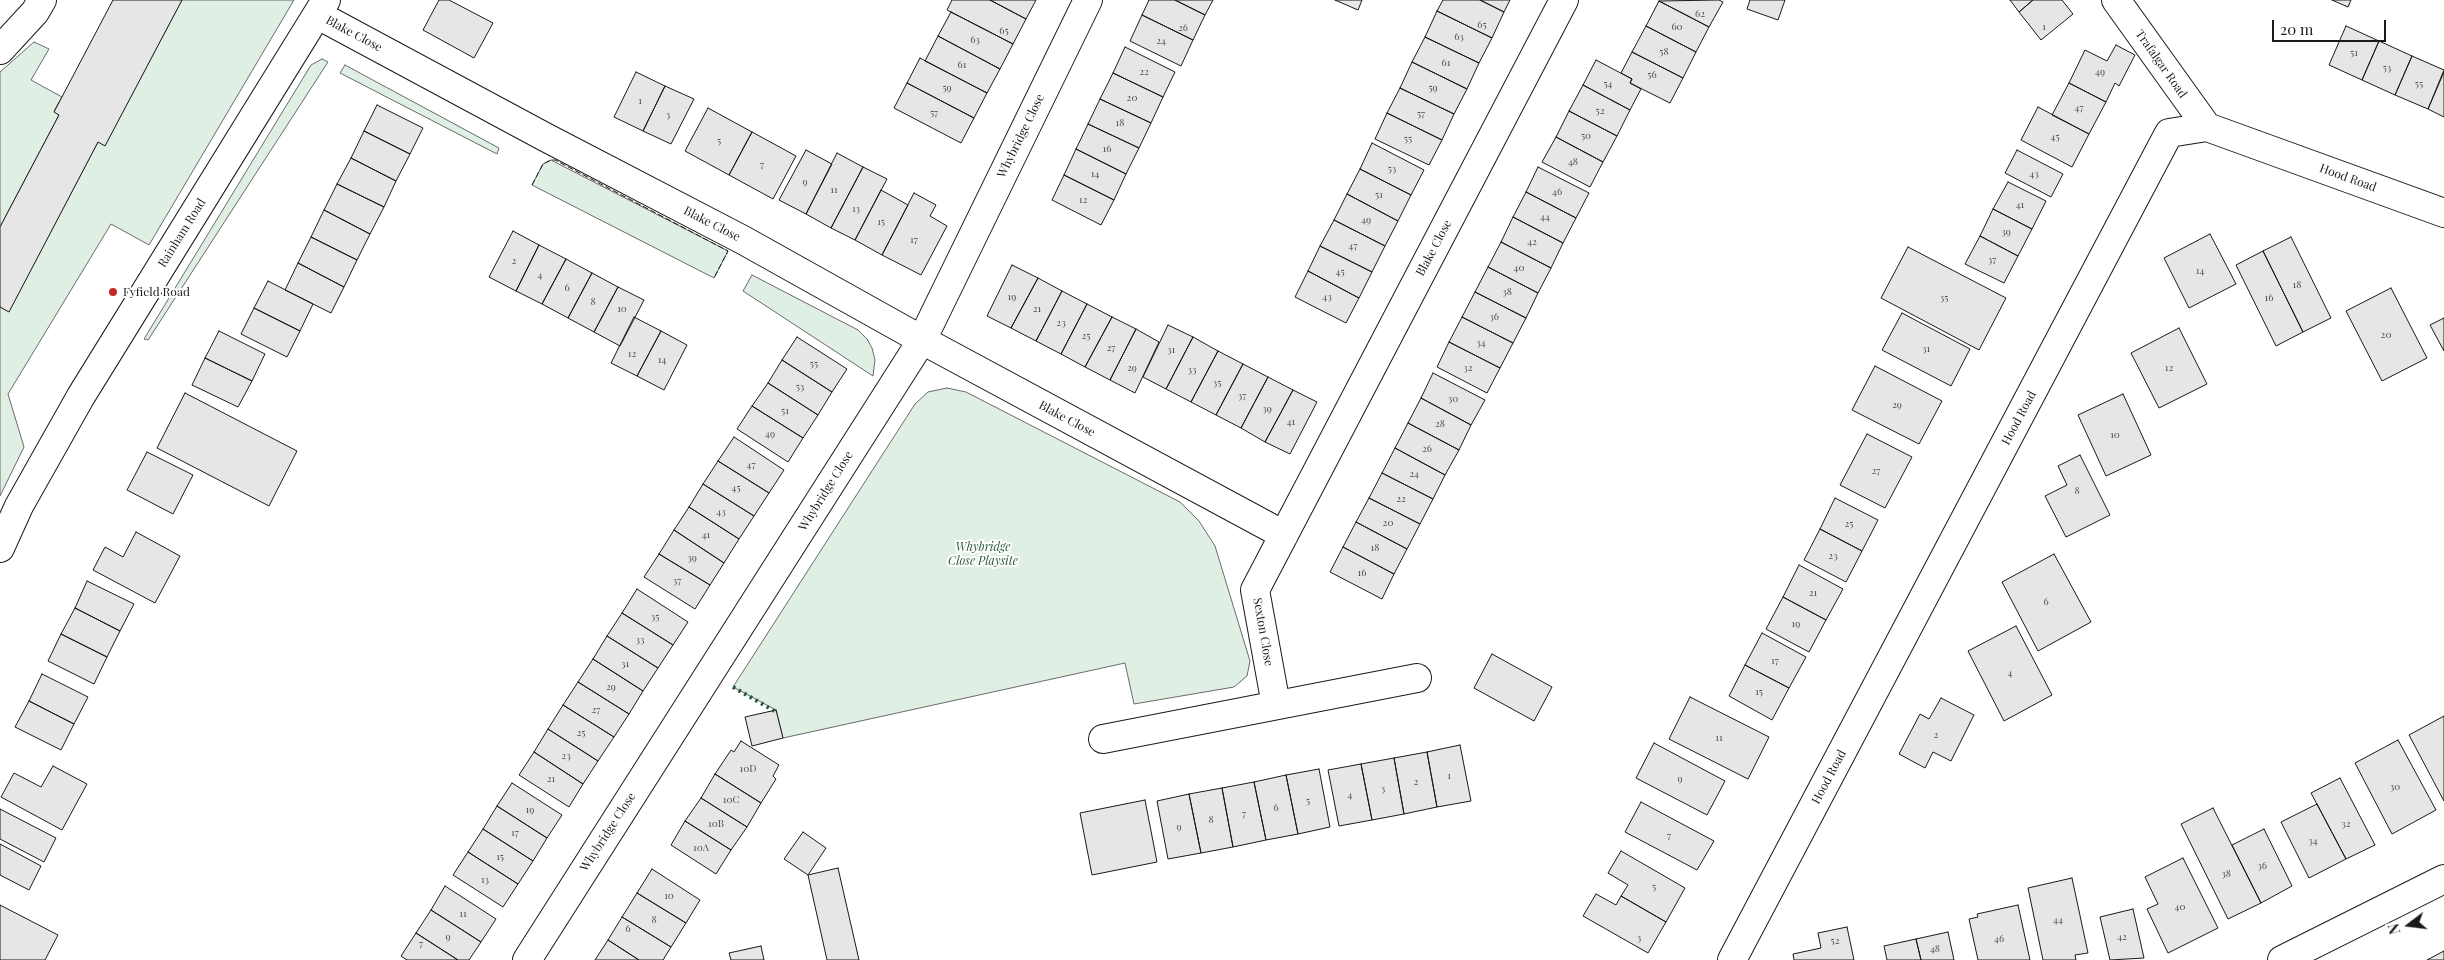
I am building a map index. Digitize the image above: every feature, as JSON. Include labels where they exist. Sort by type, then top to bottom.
[{"type":"street","points":[[0,50],[35,12],[42,0]]},
{"type":"street","name":"Whybridge Close","points":[[527,960],[922,340],[1088,0]]},
{"type":"street","name":"Blake Close","points":[[322,8],[545,137],[743,240],[922,340],[1284,535],[1564,0]]},
{"type":"street","name":"Trafalgar Road","points":[[2116,0],[2206,127]]},
{"type":"street","name":"Rainham Road","points":[[0,548],[19,506],[81,396],[322,8]]},
{"type":"street","name":"Hood Road","points":[[1732,960],[2170,133],[2206,127],[2444,212]]},
{"type":"street","name":"Sexton Close","points":[[1276,705],[1255,590],[1284,535]]},
{"type":"street","points":[[1102,739],[1417,678]]},
{"type":"street","points":[[2282,960],[2444,878]]},
{"type":"green space","points":[[182,0],[294,0],[149,245],[111,224],[8,394],[24,447],[0,496],[0,307],[9,311],[98,142],[105,145]]},
{"type":"green space","points":[[34,42],[49,49],[31,80],[62,97],[54,111],[59,115],[0,227],[0,72]]},
{"type":"green space","points":[[322,59],[328,62],[148,340],[144,339],[311,65]]},
{"type":"green space","points":[[345,65],[499,148],[497,154],[340,73]]},
{"type":"green space","points":[[551,160],[728,251],[714,278],[532,185],[543,164]]},
{"type":"green space","points":[[752,275],[858,330],[867,339],[872,348],[875,360],[873,376],[743,291]]},
{"type":"green space","name":"Whybridge Close Playsite","points":[[947,388],[966,392],[1180,502],[1199,521],[1215,546],[1250,661],[1247,676],[1234,687],[1134,704],[1125,663],[783,738],[776,710],[733,687],[915,404],[928,392]]},
{"type":"building","points":[[113,0],[182,0],[105,146],[98,142],[9,312],[0,307],[0,227],[59,115],[54,112]]},
{"type":"building","points":[[439,0],[449,0],[493,23],[474,58],[423,30]]},
{"type":"building","points":[[952,0],[990,0],[1026,19],[1013,44],[947,10]]},
{"type":"building","points":[[990,0],[1036,0],[1026,19]]},
{"type":"building","points":[[1149,0],[1175,0],[1205,15],[1193,40],[1142,15]]},
{"type":"building","points":[[1175,0],[1213,0],[1205,15]]},
{"type":"building","points":[[1335,0],[1362,0],[1358,10]]},
{"type":"building","points":[[1443,0],[1480,0],[1504,12],[1492,38],[1437,11]]},
{"type":"building","points":[[1480,0],[1510,0],[1504,12]]},
{"type":"building","points":[[1719,0],[1723,2],[1709,27],[1659,1]]},
{"type":"building","points":[[1750,0],[1785,0],[1778,20],[1747,9]]},
{"type":"building","points":[[2010,0],[2033,0],[2019,12]]},
{"type":"building","points":[[2033,0],[2062,0],[2073,14],[2041,40],[2019,12]]},
{"type":"building","points":[[2332,0],[2351,0],[2348,7]]},
{"type":"building","points":[[1659,1],[1709,27],[1696,52],[1646,26]]},
{"type":"building","points":[[1437,11],[1492,38],[1479,63],[1425,37]]},
{"type":"building","points":[[951,12],[1013,44],[1000,69],[938,36]]},
{"type":"building","points":[[1142,15],[1193,40],[1181,66],[1130,41]]},
{"type":"building","points":[[1646,26],[1696,52],[1683,78],[1632,52]]},
{"type":"building","points":[[2346,26],[2379,41],[2362,80],[2329,65]]},
{"type":"building","points":[[938,36],[1000,69],[987,93],[925,61]]},
{"type":"building","points":[[1425,37],[1479,63],[1467,89],[1412,62]]},
{"type":"building","points":[[2379,41],[2412,56],[2395,95],[2362,80]]},
{"type":"building","points":[[2116,45],[2135,55],[2119,86],[2115,83],[2106,102],[2069,83],[2085,50],[2107,61]]},
{"type":"building","points":[[1125,47],[1175,72],[1163,97],[1113,73]]},
{"type":"building","points":[[1632,52],[1683,78],[1670,103],[1630,83],[1632,79],[1621,73]]},
{"type":"building","points":[[2412,56],[2444,70],[2428,109],[2395,95]]},
{"type":"building","points":[[920,58],[987,93],[974,118],[907,83]]},
{"type":"building","points":[[1596,60],[1632,79],[1630,83],[1641,89],[1630,110],[1583,85]]},
{"type":"building","points":[[1412,62],[1467,89],[1454,114],[1400,88]]},
{"type":"building","points":[[636,72],[665,86],[643,131],[614,117]]},
{"type":"building","points":[[2444,72],[2444,117],[2428,109]]},
{"type":"building","points":[[1113,73],[1163,97],[1151,123],[1100,99]]},
{"type":"building","points":[[907,83],[974,118],[961,143],[894,108]]},
{"type":"building","points":[[2069,83],[2106,102],[2089,134],[2052,115]]},
{"type":"building","points":[[1583,85],[1630,110],[1617,136],[1569,111]]},
{"type":"building","points":[[665,86],[694,99],[671,144],[643,131]]},
{"type":"building","points":[[1400,88],[1454,114],[1442,140],[1387,113]]},
{"type":"building","points":[[1100,99],[1151,123],[1139,148],[1088,124]]},
{"type":"building","points":[[377,105],[423,128],[410,154],[364,131]]},
{"type":"building","points":[[2038,107],[2089,134],[2072,167],[2021,140]]},
{"type":"building","points":[[708,108],[752,132],[729,175],[685,151]]},
{"type":"building","points":[[1569,111],[1617,136],[1603,162],[1556,137]]},
{"type":"building","points":[[1387,113],[1442,140],[1429,165],[1375,139]]},
{"type":"building","points":[[1088,124],[1139,148],[1126,174],[1076,149]]},
{"type":"building","points":[[364,131],[410,154],[396,181],[351,158]]},
{"type":"building","points":[[752,132],[796,156],[773,199],[729,175]]},
{"type":"building","points":[[1556,137],[1603,162],[1590,187],[1542,162]]},
{"type":"building","points":[[1372,143],[1424,170],[1411,195],[1360,169]]},
{"type":"building","points":[[1076,149],[1126,174],[1114,200],[1064,175]]},
{"type":"building","points":[[806,150],[832,164],[806,214],[779,200]]},
{"type":"building","points":[[2017,150],[2063,174],[2051,197],[2005,173]]},
{"type":"building","points":[[837,153],[863,167],[831,228],[806,214]]},
{"type":"building","points":[[351,158],[396,181],[384,207],[337,184]]},
{"type":"building","points":[[863,167],[887,179],[855,240],[831,228]]},
{"type":"building","points":[[1538,167],[1589,193],[1576,218],[1526,192]]},
{"type":"building","points":[[1360,169],[1411,195],[1398,221],[1347,194]]},
{"type":"building","points":[[1064,175],[1114,200],[1101,225],[1052,200]]},
{"type":"building","points":[[2008,182],[2046,201],[2032,229],[1993,209]]},
{"type":"building","points":[[337,184],[384,207],[370,234],[324,210]]},
{"type":"building","points":[[881,190],[908,205],[882,255],[855,240]]},
{"type":"building","points":[[1526,192],[1576,218],[1563,243],[1513,217]]},
{"type":"building","points":[[914,193],[936,205],[930,216],[947,226],[921,275],[882,255]]},
{"type":"building","points":[[1347,194],[1398,221],[1385,246],[1334,220]]},
{"type":"building","points":[[1993,209],[2032,229],[2018,256],[1980,236]]},
{"type":"building","points":[[324,210],[370,234],[357,260],[311,237]]},
{"type":"building","points":[[1513,217],[1563,243],[1551,268],[1501,242]]},
{"type":"building","points":[[1334,220],[1385,246],[1372,272],[1320,246]]},
{"type":"building","points":[[513,231],[539,245],[516,291],[489,277]]},
{"type":"building","points":[[2210,234],[2236,284],[2189,308],[2164,258]]},
{"type":"building","points":[[1980,236],[2018,256],[2004,283],[1965,264]]},
{"type":"building","points":[[311,237],[357,260],[344,287],[298,263]]},
{"type":"building","points":[[2291,237],[2331,318],[2303,332],[2263,251]]},
{"type":"building","points":[[1501,242],[1551,268],[1538,293],[1488,267]]},
{"type":"building","points":[[539,245],[566,259],[542,304],[516,291]]},
{"type":"building","points":[[1320,246],[1372,272],[1359,298],[1308,271]]},
{"type":"building","points":[[1908,247],[2006,298],[1979,350],[1881,298]]},
{"type":"building","points":[[2263,251],[2303,332],[2276,346],[2236,265]]},
{"type":"building","points":[[566,259],[592,273],[568,318],[542,304]]},
{"type":"building","points":[[298,263],[344,287],[331,313],[285,290]]},
{"type":"building","points":[[1012,265],[1038,278],[1011,328],[987,316]]},
{"type":"building","points":[[1488,267],[1538,293],[1526,318],[1475,292]]},
{"type":"building","points":[[1308,271],[1359,298],[1346,323],[1295,297]]},
{"type":"building","points":[[592,273],[618,287],[594,332],[568,318]]},
{"type":"building","points":[[1038,278],[1062,291],[1036,341],[1011,328]]},
{"type":"building","points":[[268,281],[313,304],[300,331],[254,308]]},
{"type":"building","points":[[618,287],[644,300],[620,346],[594,332]]},
{"type":"building","points":[[2391,288],[2427,358],[2382,381],[2346,311]]},
{"type":"building","points":[[1062,291],[1087,304],[1061,354],[1036,341]]},
{"type":"building","points":[[1475,292],[1526,318],[1513,343],[1462,317]]},
{"type":"building","points":[[1087,304],[1112,317],[1085,367],[1061,354]]},
{"type":"building","points":[[254,308],[300,331],[287,357],[241,334]]},
{"type":"building","points":[[1902,313],[1970,349],[1951,386],[1882,350]]},
{"type":"building","points":[[634,317],[661,331],[637,376],[611,363]]},
{"type":"building","points":[[1112,317],[1136,329],[1110,380],[1085,367]]},
{"type":"building","points":[[1462,317],[1513,343],[1500,368],[1449,342]]},
{"type":"building","points":[[2444,318],[2444,351],[2430,325]]},
{"type":"building","points":[[1168,325],[1193,337],[1166,389],[1143,377]]},
{"type":"building","points":[[2179,328],[2207,384],[2159,408],[2131,353]]},
{"type":"building","points":[[1136,329],[1159,342],[1135,393],[1110,380]]},
{"type":"building","points":[[219,331],[265,354],[252,381],[205,358]]},
{"type":"building","points":[[661,331],[687,345],[664,390],[637,376]]},
{"type":"building","points":[[797,337],[847,369],[832,392],[782,360]]},
{"type":"building","points":[[1193,337],[1218,351],[1191,402],[1166,389]]},
{"type":"building","points":[[1449,342],[1500,368],[1487,393],[1437,367]]},
{"type":"building","points":[[1218,351],[1243,364],[1216,415],[1191,402]]},
{"type":"building","points":[[205,358],[252,381],[238,407],[192,385]]},
{"type":"building","points":[[782,360],[832,392],[818,415],[768,383]]},
{"type":"building","points":[[1243,364],[1268,377],[1241,428],[1216,415]]},
{"type":"building","points":[[1875,366],[1942,401],[1919,444],[1852,410]]},
{"type":"building","points":[[1433,373],[1485,400],[1471,425],[1421,398]]},
{"type":"building","points":[[1268,377],[1293,390],[1265,442],[1241,428]]},
{"type":"building","points":[[768,383],[818,415],[803,438],[752,406]]},
{"type":"building","points":[[1293,390],[1317,402],[1290,454],[1265,442]]},
{"type":"building","points":[[185,393],[297,451],[269,506],[157,448]]},
{"type":"building","points":[[2123,394],[2151,455],[2106,476],[2078,415]]},
{"type":"building","points":[[1421,398],[1471,425],[1459,450],[1408,423]]},
{"type":"building","points":[[752,406],[803,438],[788,462],[737,429]]},
{"type":"building","points":[[1408,423],[1459,450],[1445,475],[1395,448]]},
{"type":"building","points":[[1867,434],[1912,457],[1885,508],[1840,485]]},
{"type":"building","points":[[734,437],[784,470],[769,493],[718,461]]},
{"type":"building","points":[[1395,448],[1445,475],[1433,499],[1382,473]]},
{"type":"building","points":[[147,452],[193,475],[173,514],[127,490]]},
{"type":"building","points":[[2080,455],[2110,515],[2066,537],[2045,496],[2067,485],[2058,466]]},
{"type":"building","points":[[718,461],[769,493],[754,516],[703,484]]},
{"type":"building","points":[[1382,473],[1433,499],[1420,524],[1369,498]]},
{"type":"building","points":[[703,484],[754,516],[739,539],[689,507]]},
{"type":"building","points":[[1369,498],[1420,524],[1407,549],[1356,522]]},
{"type":"building","points":[[1835,498],[1878,520],[1862,551],[1820,529]]},
{"type":"building","points":[[689,507],[739,539],[724,563],[674,530]]},
{"type":"building","points":[[1356,522],[1407,549],[1394,574],[1343,547]]},
{"type":"building","points":[[1820,529],[1862,551],[1846,582],[1804,560]]},
{"type":"building","points":[[674,530],[724,563],[710,585],[659,554]]},
{"type":"building","points":[[136,532],[180,556],[155,603],[93,570],[105,547],[123,557]]},
{"type":"building","points":[[1343,547],[1394,574],[1382,599],[1330,572]]},
{"type":"building","points":[[659,554],[710,585],[695,609],[644,577]]},
{"type":"building","points":[[2054,554],[2091,622],[2038,651],[2002,582]]},
{"type":"building","points":[[1799,565],[1843,589],[1826,620],[1783,597]]},
{"type":"building","points":[[87,581],[134,604],[120,631],[75,608]]},
{"type":"building","points":[[637,589],[688,622],[673,645],[622,613]]},
{"type":"building","points":[[1783,597],[1826,620],[1809,652],[1766,629]]},
{"type":"building","points":[[75,608],[120,631],[107,657],[61,634]]},
{"type":"building","points":[[622,613],[673,645],[658,668],[607,636]]},
{"type":"building","points":[[2016,626],[2052,695],[2004,721],[1968,651]]},
{"type":"building","points":[[1762,633],[1806,657],[1789,688],[1745,665]]},
{"type":"building","points":[[61,634],[107,657],[94,684],[48,661]]},
{"type":"building","points":[[607,636],[658,668],[643,691],[593,659]]},
{"type":"building","points":[[1492,654],[1552,687],[1534,721],[1474,688]]},
{"type":"building","points":[[593,659],[643,691],[629,714],[578,682]]},
{"type":"building","points":[[1745,665],[1789,688],[1772,720],[1729,696]]},
{"type":"building","points":[[42,674],[88,697],[74,724],[29,701]]},
{"type":"building","points":[[578,682],[629,714],[614,737],[563,705]]},
{"type":"building","points":[[1690,697],[1769,737],[1748,779],[1669,739]]},
{"type":"building","points":[[1941,698],[1974,715],[1951,761],[1933,752],[1925,768],[1899,754],[1920,714],[1929,719]]},
{"type":"building","points":[[29,701],[74,724],[61,750],[15,727]]},
{"type":"building","points":[[563,705],[614,737],[598,761],[548,729]]},
{"type":"building","points":[[776,710],[783,738],[752,746],[745,717]]},
{"type":"building","points":[[2444,716],[2444,801],[2409,735]]},
{"type":"building","points":[[548,729],[598,761],[583,784],[534,752]]},
{"type":"building","points":[[2398,740],[2436,810],[2392,834],[2355,763]]},
{"type":"building","points":[[741,741],[779,765],[773,776],[776,779],[761,803],[715,774],[731,750],[734,752]]},
{"type":"building","points":[[1654,743],[1725,781],[1707,815],[1636,778]]},
{"type":"building","points":[[1460,745],[1471,801],[1437,807],[1427,752]]},
{"type":"building","points":[[534,752],[583,784],[569,807],[519,775]]},
{"type":"building","points":[[1427,752],[1437,807],[1404,814],[1394,758]]},
{"type":"building","points":[[1394,758],[1404,814],[1372,820],[1361,764]]},
{"type":"building","points":[[1361,764],[1372,820],[1339,826],[1328,770]]},
{"type":"building","points":[[53,766],[87,784],[62,830],[1,797],[14,773],[41,787]]},
{"type":"building","points":[[1319,769],[1330,827],[1298,834],[1286,775]]},
{"type":"building","points":[[715,774],[761,803],[747,827],[701,798]]},
{"type":"building","points":[[1286,775],[1298,834],[1266,840],[1254,782]]},
{"type":"building","points":[[2340,778],[2375,845],[2346,859],[2311,793]]},
{"type":"building","points":[[1254,782],[1266,840],[1233,847],[1222,788]]},
{"type":"building","points":[[512,783],[562,815],[547,838],[497,806]]},
{"type":"building","points":[[1222,788],[1233,847],[1201,853],[1189,794]]},
{"type":"building","points":[[1189,794],[1201,853],[1168,859],[1157,801]]},
{"type":"building","points":[[701,798],[747,827],[731,850],[685,821]]},
{"type":"building","points":[[1145,800],[1157,862],[1092,875],[1080,813]]},
{"type":"building","points":[[1641,802],[1714,841],[1697,870],[1625,832]]},
{"type":"building","points":[[2317,804],[2346,859],[2309,878],[2281,822]]},
{"type":"building","points":[[497,806],[547,838],[533,861],[483,829]]},
{"type":"building","points":[[2213,808],[2261,903],[2228,919],[2181,824]]},
{"type":"building","points":[[0,809],[56,838],[44,862],[0,839]]},
{"type":"building","points":[[685,821],[731,850],[716,874],[671,845]]},
{"type":"building","points":[[483,829],[533,861],[518,884],[468,852]]},
{"type":"building","points":[[2264,829],[2292,886],[2261,903],[2232,845]]},
{"type":"building","points":[[803,832],[826,848],[808,875],[784,859]]},
{"type":"building","points":[[0,844],[41,866],[29,890],[0,875]]},
{"type":"building","points":[[1621,851],[1685,888],[1666,922],[1621,896],[1628,885],[1608,873]]},
{"type":"building","points":[[468,852],[518,884],[503,907],[453,875]]},
{"type":"building","points":[[2183,858],[2218,928],[2168,953],[2147,909],[2158,904],[2145,877]]},
{"type":"building","points":[[838,868],[859,960],[827,960],[808,875]]},
{"type":"building","points":[[652,869],[700,900],[686,923],[637,893]]},
{"type":"building","points":[[2072,878],[2088,953],[2075,955],[2076,960],[2043,960],[2028,888]]},
{"type":"building","points":[[445,886],[496,919],[481,942],[431,910]]},
{"type":"building","points":[[637,893],[686,923],[671,947],[622,917]]},
{"type":"building","points":[[1596,894],[1616,905],[1621,896],[1666,922],[1648,953],[1583,916]]},
{"type":"building","points":[[0,905],[58,935],[45,960],[0,960]]},
{"type":"building","points":[[2018,905],[2030,960],[1978,960],[1969,919],[1978,917],[1977,914]]},
{"type":"building","points":[[2133,909],[2144,958],[2110,960],[2100,917]]},
{"type":"building","points":[[431,910],[481,942],[469,960],[458,960],[416,933]]},
{"type":"building","points":[[622,917],[671,947],[663,960],[639,960],[608,940]]},
{"type":"building","points":[[1847,927],[1854,960],[1794,960],[1793,954],[1821,948],[1818,933]]},
{"type":"building","points":[[1948,932],[1954,960],[1921,960],[1916,939]]},
{"type":"building","points":[[416,933],[458,960],[407,960],[401,956]]},
{"type":"building","points":[[1916,939],[1921,960],[1887,960],[1884,946]]},
{"type":"building","points":[[608,940],[639,960],[595,960]]},
{"type":"building","points":[[761,946],[764,960],[731,960],[729,953]]},
{"type":"building","points":[[2444,951],[2444,960],[2427,960]]},
{"type":"hedge","points":[[733,687],[776,712]]},
{"type":"fence","points":[[532,185],[543,164],[555,160],[728,251],[714,278]]},
{"type":"place","name":"Fyfield Road","points":[[113,292]]}]
